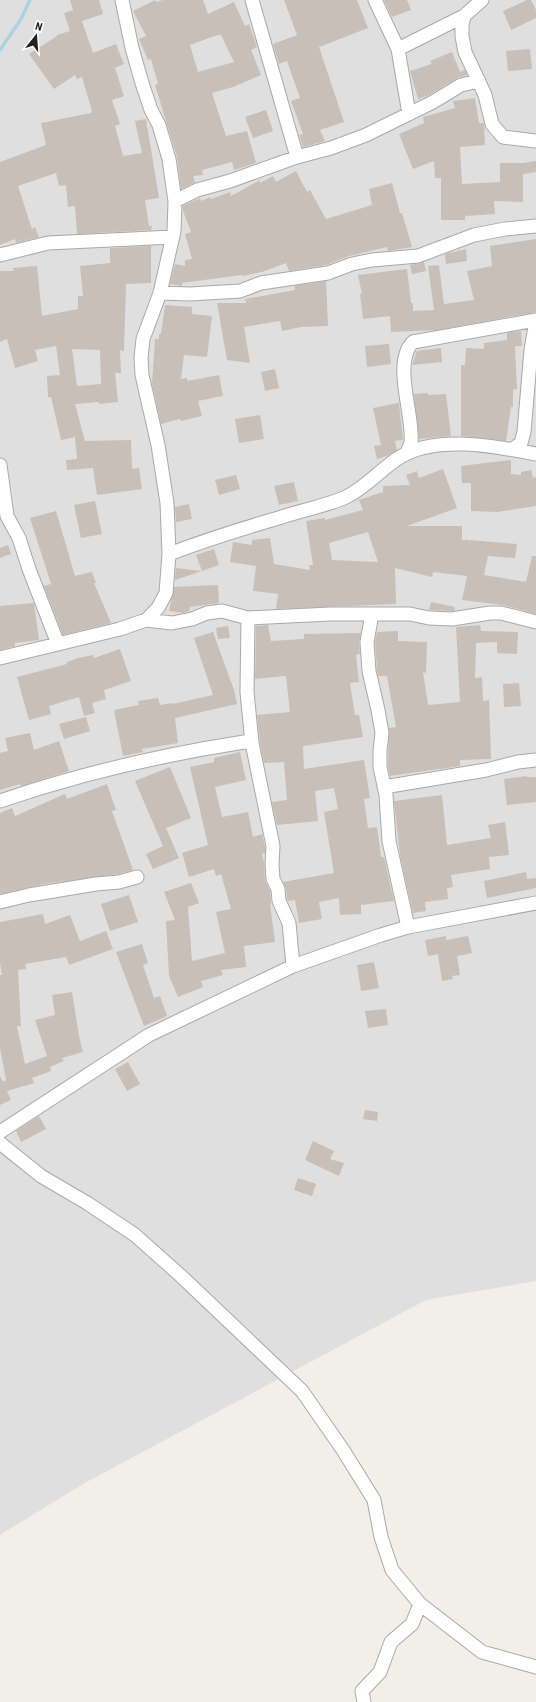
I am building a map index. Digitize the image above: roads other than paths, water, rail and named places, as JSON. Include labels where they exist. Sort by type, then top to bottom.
[{"type":"street","points":[[122,0],[132,48],[142,82],[151,110],[159,125],[169,158],[175,201],[173,237],[160,293],[143,339],[141,358],[142,375],[158,445],[166,495],[169,554],[166,593],[158,608],[146,620]]},
{"type":"street","points":[[252,0],[297,157]]},
{"type":"street","points":[[375,0],[398,49],[409,114]]},
{"type":"street","points":[[398,49],[464,16],[482,0]]},
{"type":"street","points":[[464,16],[462,25],[465,52],[485,94],[492,124],[503,137],[536,141]]},
{"type":"street","points":[[175,201],[197,190],[230,181],[297,157],[331,148],[366,135],[444,96],[462,85],[479,81]]},
{"type":"street","points":[[160,293],[190,294],[240,290],[261,283],[328,273],[359,262],[418,256],[474,235],[505,229],[536,226]]},
{"type":"street","points":[[0,255],[48,243],[173,237]]},
{"type":"street","points":[[407,453],[411,443],[411,435],[406,396],[405,368],[406,357],[410,345],[413,342],[536,321],[531,350],[524,432],[521,443],[513,449]]},
{"type":"street","points":[[169,554],[218,536],[345,497],[364,486],[398,458],[407,453],[424,448],[456,444],[477,444],[536,454]]},
{"type":"street","points":[[0,465],[7,516],[20,538],[29,569],[58,644]]},
{"type":"street","points":[[0,658],[120,629],[146,620],[172,622],[192,619],[207,613],[222,611],[248,618],[330,614],[410,614],[429,618],[452,619],[490,613],[501,613],[536,622]]},
{"type":"street","points":[[372,614],[367,642],[369,671],[382,734],[380,767],[386,795],[389,841],[408,927]]},
{"type":"street","points":[[248,618],[247,692],[252,743],[273,846],[273,879],[278,889],[279,901],[289,923],[293,966]]},
{"type":"street","points":[[0,801],[76,778],[188,751],[244,742],[252,743]]},
{"type":"street","points":[[384,787],[536,760]]},
{"type":"street","points":[[0,902],[36,893],[119,882],[137,877]]},
{"type":"street","points":[[0,1132],[149,1034],[293,966],[408,927],[536,904]]},
{"type":"street","points":[[0,1143],[41,1176],[88,1203],[135,1234],[204,1297],[302,1391],[343,1450],[374,1500],[380,1537],[392,1570],[420,1604],[482,1652],[536,1667]]},
{"type":"street","points":[[364,1702],[362,1691],[380,1672],[390,1642],[412,1624],[420,1604]]},
{"type":"waterway","points":[[0,50],[21,19],[30,0]]}]
